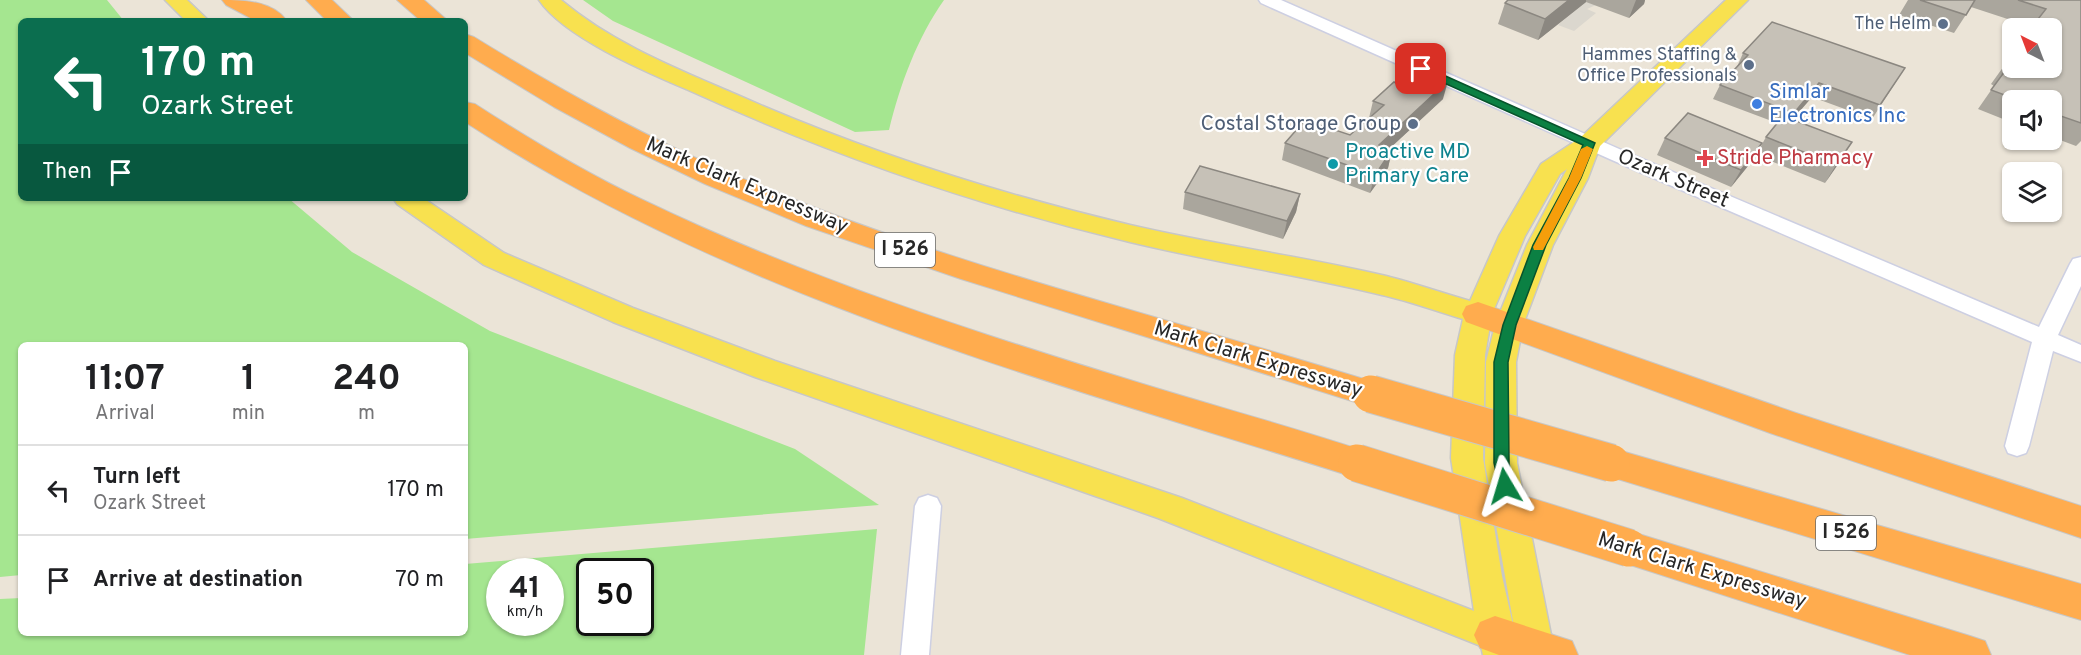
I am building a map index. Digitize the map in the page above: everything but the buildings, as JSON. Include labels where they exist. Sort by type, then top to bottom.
[{"type":"highway","points":[[234,0],[269,18]]},
{"type":"highway","points":[[318,0],[339,18]]},
{"type":"highway","points":[[409,0],[432,18]]},
{"type":"highway","name":"Mark Clark Expressway","points":[[468,44],[615,129],[675,159],[777,203],[974,274],[1371,394],[2081,602]]},
{"type":"highway","name":"Mark Clark Expressway","points":[[468,112],[565,173],[636,209],[823,290],[1002,352],[1970,655]]},
{"type":"highway","points":[[468,135],[571,193],[667,237],[753,260]]},
{"type":"highway","points":[[1494,319],[1784,423],[2081,522]]},
{"type":"main road","points":[[175,0],[195,18]]},
{"type":"main road","points":[[549,0],[579,26],[655,67],[776,121],[874,158],[1005,202],[1131,234],[1386,286],[1494,319]]},
{"type":"main road","points":[[1525,650],[1467,458],[1470,355],[1540,245],[1575,178],[1589,143],[1738,0]]},
{"type":"main road","points":[[410,201],[494,259],[623,315],[765,369],[1170,508],[1525,650]]},
{"type":"main road","points":[[1494,319],[1501,362],[1501,463],[1525,650]]},
{"type":"street","name":"Ozark Street","points":[[1267,0],[1589,143],[2081,354]]},
{"type":"street","points":[[2018,446],[2045,338],[2081,264]]},
{"type":"street","points":[[915,655],[928,506]]},
{"type":"green space","points":[[0,0],[107,0],[122,18],[18,18],[18,201],[292,201],[352,252],[490,331],[795,449],[879,505],[468,539],[468,342],[18,342],[18,575],[0,577]]},
{"type":"green space","points":[[583,0],[944,0],[911,62],[898,96],[889,130],[855,132],[613,21]]},
{"type":"green space","points":[[877,529],[864,655],[0,655],[0,599],[18,598],[18,636],[468,636],[468,564],[486,562],[486,636],[564,636],[564,558],[536,558]]},
{"type":"shaded area","points":[[1583,1],[1596,5],[1587,9],[1596,13],[1574,31],[1558,25]]},
{"type":"slow traffic","points":[[1539,247],[1575,178],[1587,149]]},
{"type":"place","name":"The Helm","points":[[1943,24]]},
{"type":"place","name":"Hammes Staffing & Office Professionals","points":[[1749,65]]},
{"type":"place","name":"Simlar Electronics Inc","points":[[1757,104]]},
{"type":"place","name":"Costal Storage Group","points":[[1413,124]]},
{"type":"place","name":"Stride Pharmacy","points":[[1705,158]]},
{"type":"place","name":"Proactive MD Primary Care","points":[[1333,164]]},
{"type":"route","points":[[1421,69],[1589,143],[1575,178],[1540,245],[1509,325],[1501,362],[1501,463],[1505,486]]}]
